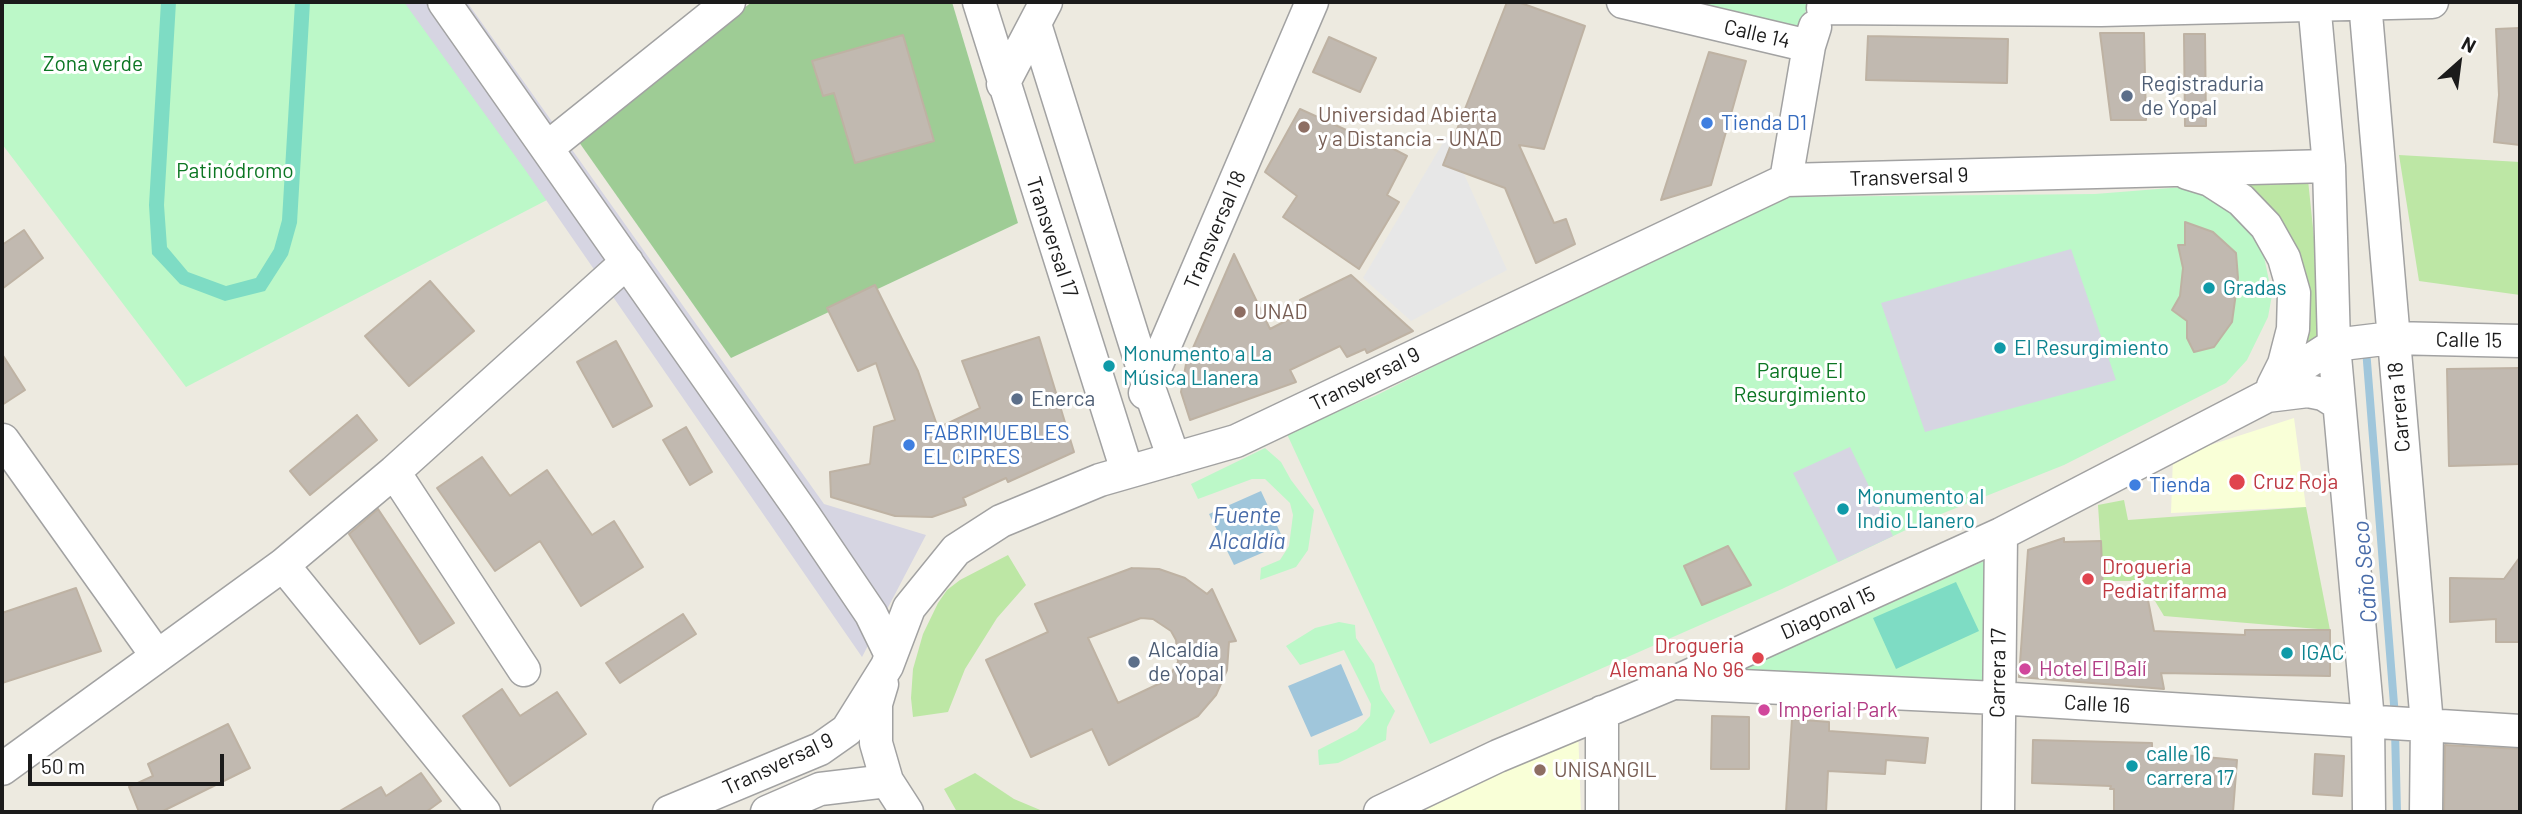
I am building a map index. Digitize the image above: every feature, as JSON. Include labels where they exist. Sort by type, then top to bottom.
[{"type":"street","points":[[444,2],[864,603],[889,660],[876,704],[876,743],[888,797],[907,812]]},
{"type":"street","points":[[547,148],[729,2]]},
{"type":"street","name":"Transversal 17","points":[[979,2],[1124,459]]},
{"type":"street","name":"Transversal 18","points":[[1124,459],[1148,385],[1312,2]]},
{"type":"street","name":"Calle 14","points":[[1623,2],[1809,46]]},
{"type":"street","points":[[1786,180],[1809,46],[1824,5],[2101,6],[2432,2]]},
{"type":"street","name":"Carrera 18","points":[[2364,3],[2392,338],[2401,723],[2370,812]]},
{"type":"street","name":"Carrera 18","points":[[2316,4],[2329,166],[2334,345],[2339,404],[2401,723],[2426,812]]},
{"type":"street","points":[[1003,84],[1040,13]]},
{"type":"street","points":[[1040,13],[1161,430],[1174,459]]},
{"type":"street","points":[[2175,169],[2329,166]]},
{"type":"street","points":[[2175,169],[2210,180],[2241,200],[2266,226],[2284,258],[2294,293],[2294,329],[2284,365],[2267,396]]},
{"type":"street","name":"Transversal 9","points":[[670,812],[820,749],[848,730],[889,660],[909,608],[956,550],[1001,521],[1124,459],[1174,459],[1236,440],[1786,180],[2175,169]]},
{"type":"street","points":[[2,769],[283,565],[394,472],[626,262]]},
{"type":"street","name":"Calle 15","points":[[2267,396],[2306,363],[2334,345],[2392,338],[2520,341]]},
{"type":"street","points":[[2267,396],[2308,391],[2323,394],[2339,404]]},
{"type":"street","name":"Diagonal 15","points":[[1380,812],[2001,534],[2267,396]]},
{"type":"street","points":[[3,440],[157,656]]},
{"type":"street","points":[[394,472],[524,670]]},
{"type":"street","name":"Carrera 17","points":[[1997,812],[2001,534]]},
{"type":"street","points":[[283,565],[484,812]]},
{"type":"street","name":"Calle 16","points":[[1672,683],[1997,698],[2520,731]]},
{"type":"street","points":[[1602,712],[1602,812]]},
{"type":"street","name":"Transversal 9","points":[[767,812],[820,789],[888,797]]},
{"type":"shaded area","name":"Patinódromo","points":[[161,2],[176,2],[164,205],[167,247],[188,272],[226,286],[256,278],[274,249],[282,220],[295,2],[310,2],[297,223],[288,255],[265,291],[225,301],[180,284],[152,254],[149,205]]},
{"type":"shaded area","points":[[404,2],[467,2],[824,504],[926,535],[862,657],[526,171]]},
{"type":"shaded area","points":[[1447,136],[1507,270],[1411,321],[1363,278]]},
{"type":"shaded area","name":"El Resurgimiento","points":[[2071,249],[2116,380],[1925,432],[1881,303]]},
{"type":"shaded area","name":"Cruz Roja","points":[[2294,418],[2306,507],[2171,513],[2173,457]]},
{"type":"shaded area","points":[[1850,447],[1893,536],[1838,562],[1793,473]]},
{"type":"shaded area","points":[[1956,582],[1979,631],[1896,669],[1873,618]]},
{"type":"shaded area","name":"UNISANGIL","points":[[1578,728],[1581,812],[1422,812]]},
{"type":"green space","name":"Patinódromo","points":[[2,2],[443,2],[574,186],[186,387],[2,144]]},
{"type":"green space","points":[[752,2],[952,2],[1018,223],[731,358],[574,135]]},
{"type":"green space","points":[[1622,2],[1809,2],[1793,45]]},
{"type":"green space","points":[[2399,155],[2520,162],[2520,295],[2419,281]]},
{"type":"green space","points":[[2308,180],[2324,333],[2300,359],[2305,340],[2241,181]]},
{"type":"green space","name":"Parque El Resurgimiento","points":[[2183,187],[2203,193],[2239,216],[2254,234],[2263,252],[2272,295],[2268,317],[2247,360],[2226,383],[2064,465],[1931,518],[1782,589],[1430,744],[1286,432],[1375,396],[1735,215],[1789,197],[2095,194]]},
{"type":"green space","points":[[1265,448],[1281,462],[1314,510],[1308,550],[1296,567],[1260,580],[1261,568],[1280,560],[1289,546],[1293,515],[1290,503],[1265,479],[1252,479],[1198,499],[1191,484]]},
{"type":"green space","points":[[2124,500],[2128,520],[2306,507],[2330,630],[2164,616],[2143,581],[2103,581],[2098,505]]},
{"type":"green space","points":[[1008,555],[1026,585],[997,618],[965,669],[948,712],[913,717],[913,669],[923,634],[938,603],[947,590],[960,580]]},
{"type":"green space","points":[[1991,558],[1988,686],[1738,671]]},
{"type":"green space","points":[[1339,622],[1355,625],[1356,638],[1374,664],[1381,690],[1395,711],[1387,727],[1386,740],[1338,763],[1319,765],[1318,750],[1357,730],[1370,716],[1371,704],[1344,650],[1300,665],[1286,646],[1315,628]]},
{"type":"green space","points":[[975,773],[1014,799],[1045,812],[957,812],[944,789]]},
{"type":"water","name":"Fuente Alcaldía","points":[[1261,491],[1285,543],[1234,565],[1209,514]]},
{"type":"water","points":[[1341,664],[1363,715],[1311,737],[1288,686]]},
{"type":"building","points":[[1507,2],[1518,2],[1585,26],[1544,149],[1519,145],[1554,223],[1566,219],[1575,244],[1536,263],[1505,188],[1443,165]]},
{"type":"building","points":[[2520,28],[2520,145],[2494,142],[2499,95],[2496,29]]},
{"type":"building","name":"Registraduria de Yopal","points":[[2100,33],[2144,33],[2146,120],[2111,120]]},
{"type":"building","points":[[2184,34],[2205,34],[2206,126],[2185,126]]},
{"type":"building","points":[[903,35],[934,141],[855,163],[834,93],[823,96],[812,61]]},
{"type":"building","points":[[1868,36],[2008,39],[2007,83],[1866,80]]},
{"type":"building","points":[[1329,37],[1376,58],[1360,92],[1313,72]]},
{"type":"building","name":"Tienda D1","points":[[1709,52],[1746,61],[1711,185],[1661,200]]},
{"type":"building","points":[[1300,109],[1355,134],[1357,130],[1407,156],[1387,195],[1399,202],[1359,269],[1283,217],[1297,196],[1265,172]]},
{"type":"building","name":"Gradas","points":[[2185,222],[2213,232],[2236,253],[2238,278],[2232,322],[2214,347],[2194,352],[2187,338],[2187,321],[2172,310],[2180,296],[2183,268],[2178,245],[2185,245]]},
{"type":"building","points":[[24,230],[43,258],[2,289],[2,245]]},
{"type":"building","points":[[1234,254],[1270,329],[1305,311],[1300,300],[1351,275],[1413,331],[1367,353],[1365,349],[1347,357],[1340,346],[1290,370],[1296,382],[1190,420],[1181,392],[1186,364]]},
{"type":"building","points":[[430,281],[474,331],[409,386],[365,336]]},
{"type":"building","points":[[875,285],[918,371],[938,428],[980,408],[962,361],[1039,337],[1074,452],[1008,482],[1006,478],[963,498],[966,505],[932,517],[895,516],[831,497],[830,472],[870,464],[874,427],[895,420],[876,363],[858,371],[827,308]]},
{"type":"building","points":[[616,341],[652,406],[613,427],[577,362]]},
{"type":"building","points":[[2,354],[25,390],[2,405]]},
{"type":"building","points":[[2520,368],[2520,464],[2449,466],[2447,369]]},
{"type":"building","points":[[357,415],[377,440],[310,495],[290,471]]},
{"type":"building","points":[[686,427],[712,472],[690,485],[663,440]]},
{"type":"building","points":[[482,457],[510,496],[547,470],[592,535],[614,521],[643,567],[581,606],[540,541],[495,571],[437,488]]},
{"type":"building","points":[[378,509],[454,623],[420,644],[349,534]]},
{"type":"building","points":[[2064,538],[2064,542],[2101,541],[2103,591],[2147,595],[2154,631],[2245,635],[2245,630],[2330,630],[2330,676],[2161,673],[2164,689],[2019,677],[2028,550]]},
{"type":"building","points":[[1728,546],[1751,585],[1702,605],[1684,566]]},
{"type":"building","points":[[2520,557],[2520,642],[2496,642],[2496,619],[2450,622],[2450,578],[2504,579]]},
{"type":"building","points":[[1132,568],[1159,569],[1185,578],[1207,594],[1212,589],[1236,641],[1229,642],[1227,670],[1216,695],[1198,716],[1109,765],[1092,729],[1031,757],[986,660],[1048,632],[1035,604]],"holes":[[[1141,618],[1153,619],[1171,631],[1176,640],[1178,662],[1167,680],[1118,703],[1088,638]]]},
{"type":"building","points":[[76,588],[101,651],[2,683],[2,613]]},
{"type":"building","points":[[683,614],[696,634],[620,683],[606,663]]},
{"type":"building","points":[[502,689],[520,716],[557,692],[586,734],[510,786],[463,716]]},
{"type":"building","points":[[1712,716],[1749,717],[1749,769],[1711,769]]},
{"type":"building","points":[[1792,719],[1829,722],[1829,731],[1928,738],[1925,763],[1886,760],[1885,774],[1828,771],[1826,812],[1786,812]]},
{"type":"building","points":[[228,724],[250,768],[161,812],[139,812],[129,787],[153,776],[148,764]]},
{"type":"building","points":[[2033,740],[2152,743],[2152,752],[2237,760],[2233,812],[2114,812],[2114,789],[2110,789],[2111,786],[2032,783]]},
{"type":"building","points":[[2445,745],[2520,749],[2520,812],[2444,812]]},
{"type":"building","points":[[2315,754],[2344,756],[2342,796],[2313,794]]},
{"type":"building","points":[[421,773],[441,801],[426,812],[338,812],[381,787],[386,796]]},
{"type":"waterway","name":"Caño Seco","points":[[2366,349],[2395,717]]},
{"type":"waterway","name":"Caño Seco","points":[[2395,730],[2397,812]]},
{"type":"place","name":"Registraduria de Yopal","points":[[2127,96]]},
{"type":"place","name":"Tienda D1","points":[[1707,123]]},
{"type":"place","name":"Universidad Abierta y a Distancia - UNAD","points":[[1304,127]]},
{"type":"place","name":"Gradas","points":[[2209,288]]},
{"type":"place","name":"UNAD","points":[[1240,312]]},
{"type":"place","name":"El Resurgimiento","points":[[2000,348]]},
{"type":"place","name":"Monumento a La Música Llanera","points":[[1109,366]]},
{"type":"place","name":"Enerca","points":[[1017,399]]},
{"type":"place","name":"FABRIMUEBLES EL CIPRES","points":[[909,445]]},
{"type":"place","name":"Cruz Roja","points":[[2237,482]]},
{"type":"place","name":"Tienda","points":[[2135,485]]},
{"type":"place","name":"Monumento al Indio Llanero","points":[[1843,509]]},
{"type":"place","name":"Drogueria Pediatrifarma","points":[[2088,579]]},
{"type":"place","name":"IGAC","points":[[2287,653]]},
{"type":"place","name":"Drogueria Alemana No 96","points":[[1758,658]]},
{"type":"place","name":"Alcaldía de Yopal","points":[[1134,662]]},
{"type":"place","name":"Hotel El Balí","points":[[2025,669]]},
{"type":"place","name":"Imperial Park","points":[[1764,710]]},
{"type":"place","name":"calle 16 carrera 17","points":[[2132,766]]},
{"type":"place","name":"UNISANGIL","points":[[1540,770]]},
{"type":"park label","name":"Zona verde","points":[[93,64]]}]
